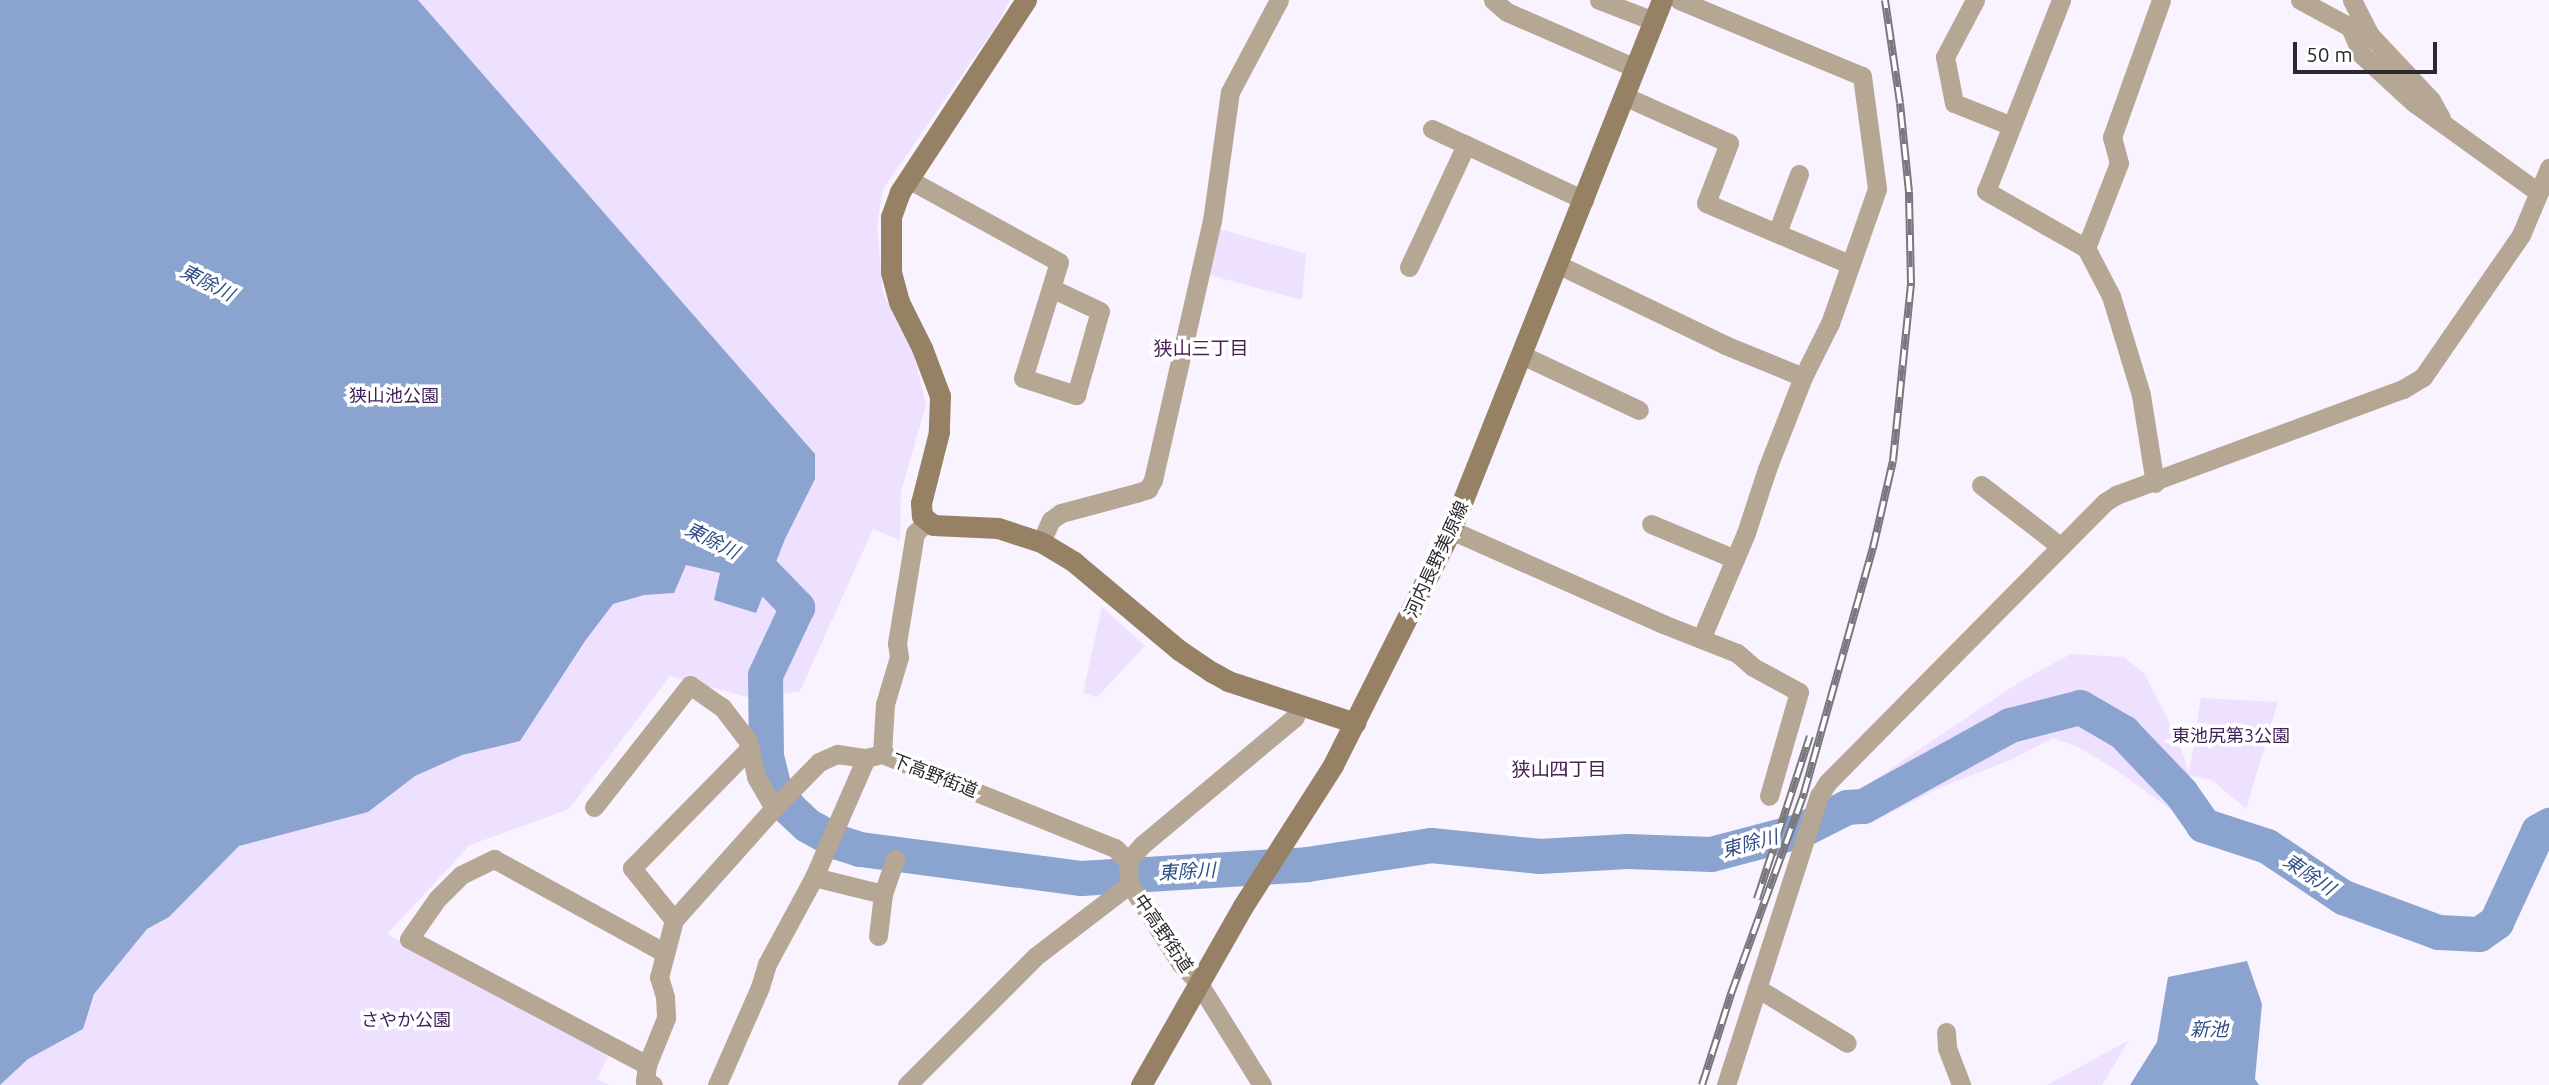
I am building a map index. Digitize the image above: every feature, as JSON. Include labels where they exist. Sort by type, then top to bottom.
[{"type":"main road","points":[[1026,0],[908,179],[891,217],[891,272],[900,302],[922,348],[940,396],[939,432],[921,503],[927,523],[998,528],[1041,542],[1074,562],[1179,650],[1212,673],[1355,723]]},
{"type":"main road","name":"河内長野美原線","points":[[1141,1085],[1256,885],[1334,765],[1451,530],[1559,265],[1662,0]]},
{"type":"street","points":[[1041,542],[1051,520],[1061,513],[1148,489],[1153,480],[1212,221],[1230,92],[1279,0]]},
{"type":"street","points":[[1493,0],[1507,12],[1635,68]]},
{"type":"street","points":[[1599,0],[1654,21]]},
{"type":"street","points":[[1679,0],[1862,76],[1877,189],[1830,323],[1803,377],[1735,559],[1701,639]]},
{"type":"street","points":[[1975,0],[1945,57],[1954,103],[2012,126]]},
{"type":"street","points":[[2061,0],[1986,191],[2085,248],[2111,296],[2141,395],[2155,483]]},
{"type":"street","points":[[2085,248],[2119,163],[2112,137],[2161,0]]},
{"type":"street","points":[[2300,0],[2350,27],[2362,55],[2413,102],[2539,194]]},
{"type":"street","points":[[2352,0],[2369,34],[2431,100],[2445,125]]},
{"type":"street","points":[[1624,96],[1729,143],[1706,203],[1849,264]]},
{"type":"street","points":[[1432,128],[1584,200]]},
{"type":"street","points":[[1409,267],[1466,145]]},
{"type":"street","points":[[1726,1085],[1799,857],[1826,783],[1913,699],[2105,502],[2116,495],[2155,483],[2403,389],[2423,377],[2522,236],[2549,167]]},
{"type":"street","points":[[1777,233],[1799,174]]},
{"type":"street","points":[[908,179],[1059,262],[1023,378],[1076,395],[1100,311],[1051,288]]},
{"type":"street","points":[[1559,265],[1725,345],[1803,377]]},
{"type":"street","points":[[1522,355],[1639,410]]},
{"type":"street","points":[[1980,485],[2060,546]]},
{"type":"street","name":"下高野街道","points":[[927,523],[915,533],[897,643],[899,657],[874,756],[1115,848],[1129,874]]},
{"type":"street","points":[[1651,524],[1735,559]]},
{"type":"street","points":[[1451,530],[1737,653],[1752,667],[1799,692],[1769,796]]},
{"type":"street","points":[[594,807],[690,685],[722,707],[748,741],[755,777],[780,802]]},
{"type":"street","points":[[907,1085],[1036,956],[1129,874],[1152,836],[1294,717],[1298,705]]},
{"type":"street","points":[[674,920],[632,869],[750,748]]},
{"type":"street","points":[[653,1085],[645,1080],[647,1065],[666,1018],[666,997],[659,977],[674,920],[819,762],[837,754],[874,756],[767,964],[760,987],[717,1085]]},
{"type":"street","points":[[647,1065],[409,939],[438,899],[461,875],[494,859],[664,953]]},
{"type":"street","points":[[878,936],[883,894],[895,859]]},
{"type":"street","name":"中高野街道","points":[[1129,874],[1181,964],[1198,982],[1262,1085]]},
{"type":"street","points":[[814,877],[883,894]]},
{"type":"street","points":[[1757,988],[1847,1043]]},
{"type":"street","points":[[1946,1032],[1954,1081]]},
{"type":"green space","name":"狭山池公園","points":[[0,0],[1010,0],[998,23],[883,189],[877,226],[883,293],[914,355],[926,405],[901,491],[900,540],[873,529],[800,691],[754,699],[670,676],[569,809],[470,845],[387,934],[609,1055],[597,1079],[609,1085],[0,1085]]},
{"type":"green space","points":[[1216,228],[1306,254],[1302,300],[1206,274]]},
{"type":"green space","points":[[1102,607],[1145,646],[1097,697],[1083,693]]},
{"type":"green space","name":"東池尻第3公園","points":[[2071,654],[2124,657],[2144,673],[2177,737],[2189,773],[2201,698],[2278,702],[2246,809],[2212,780],[2190,775],[2199,798],[2174,812],[2115,769],[2078,747],[2053,738],[2008,761],[1939,788],[1867,825],[1873,781],[2018,683]]},
{"type":"green space","points":[[2129,1040],[2102,1085],[2047,1085]]},
{"type":"water","name":"狭山池公園","points":[[0,0],[418,0],[815,454],[815,479],[785,539],[756,613],[714,600],[720,573],[686,565],[674,593],[644,595],[613,604],[585,641],[520,741],[462,755],[415,776],[368,812],[239,846],[169,917],[147,929],[94,994],[83,1029],[28,1059],[0,1085]]},
{"type":"water","name":"新池","points":[[2247,961],[2262,1004],[2255,1079],[2259,1085],[2130,1085],[2157,1042],[2168,977]]},
{"type":"waterway","name":"東除川","points":[[729,550],[754,563],[797,607],[765,675],[766,756],[774,788],[807,825],[838,842],[860,849],[1081,878],[1307,864],[1431,845],[1539,856],[1627,851],[1711,854],[1801,830],[1847,807],[1863,806],[2010,725],[2080,707],[2123,732],[2181,793],[2203,825],[2267,846],[2343,897],[2438,932],[2479,934],[2496,922],[2538,831],[2549,825]]},
{"type":"railway","points":[[1702,1085],[1731,994],[1804,793],[1873,548],[1893,461],[1911,283],[1909,192],[1900,103],[1885,0]]},
{"type":"railway","points":[[1757,899],[1810,736]]},
{"type":"district","name":"狭山三丁目","points":[[1201,349]]},
{"type":"district","name":"狭山四丁目","points":[[1559,770]]},
{"type":"park label","name":"さやか公園","points":[[406,1019]]}]
